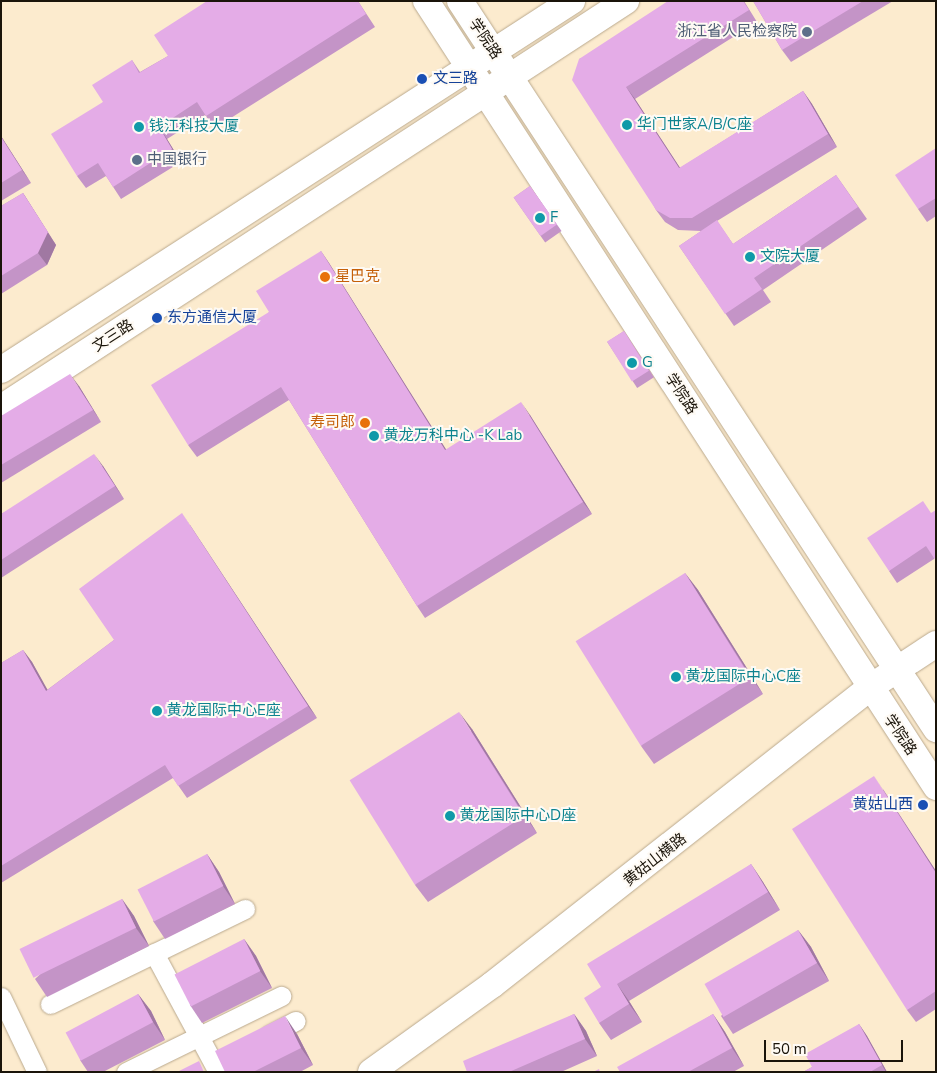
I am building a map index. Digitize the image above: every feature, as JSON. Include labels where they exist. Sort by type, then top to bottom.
[{"type":"main road","name":"学院路","points":[[426,1],[488,94],[869,688],[936,788]]},
{"type":"main road","name":"学院路","points":[[460,1],[936,729]]},
{"type":"main road","points":[[1,370],[469,65],[493,52],[572,1]]},
{"type":"main road","name":"文三路","points":[[1,408],[488,94],[510,75],[626,1]]},
{"type":"main road","name":"黄姑山横路","points":[[371,1072],[492,986],[869,688],[936,644]]},
{"type":"street","points":[[50,1004],[245,909]]},
{"type":"street","points":[[154,953],[196,1036],[221,1063],[197,1072]]},
{"type":"street","points":[[126,1072],[280,996]]},
{"type":"street","points":[[1,997],[37,1072]]},
{"type":"street","points":[[254,1042],[295,1021]]},
{"type":"building","points":[[207,1],[358,1],[366,14],[206,116],[197,102],[159,127],[172,149],[113,187],[98,163],[77,176],[51,134],[103,102],[92,85],[132,60],[139,73],[168,56],[154,35]]},
{"type":"building","name":"华门世家A/B/C座","points":[[668,1],[743,1],[749,10],[626,87],[679,168],[803,91],[828,134],[692,218],[670,218],[656,210],[572,80],[579,59]]},
{"type":"building","name":"浙江省人民检察院","points":[[753,1],[863,1],[782,50]]},
{"type":"building","points":[[1,137],[22,170],[1,183]]},
{"type":"building","points":[[936,148],[936,198],[918,209],[895,175]]},
{"type":"building","name":"文院大厦","points":[[836,175],[858,207],[754,278],[762,289],[725,314],[679,246],[717,220],[733,244]]},
{"type":"building","name":"F","points":[[530,186],[557,225],[541,236],[514,197]]},
{"type":"building","points":[[23,193],[48,232],[38,253],[1,276],[1,206]]},
{"type":"building","name":"黄龙万科中心 -K Lab","points":[[321,251],[445,450],[521,402],[583,502],[417,606],[281,387],[188,445],[151,385],[269,312],[256,291]]},
{"type":"building","name":"G","points":[[624,331],[649,371],[632,381],[607,342]]},
{"type":"building","points":[[70,374],[93,410],[1,465],[1,416]]},
{"type":"building","points":[[94,454],[115,486],[1,560],[1,514]]},
{"type":"building","points":[[923,501],[931,513],[936,510],[936,561],[926,546],[889,571],[867,538]]},
{"type":"building","name":"黄龙国际中心E座","points":[[182,513],[308,706],[178,786],[165,765],[1,866],[1,663],[23,650],[46,691],[114,640],[79,589]]},
{"type":"building","name":"黄龙国际中心C座","points":[[685,573],[750,677],[641,746],[576,641]]},
{"type":"building","name":"黄龙国际中心D座","points":[[459,712],[524,816],[415,885],[350,780]]},
{"type":"building","points":[[874,776],[936,873],[936,991],[907,1010],[792,829]]},
{"type":"building","points":[[207,854],[223,886],[154,921],[138,889]]},
{"type":"building","points":[[751,864],[768,892],[617,984],[629,1004],[599,1023],[584,998],[601,987],[587,964]]},
{"type":"building","points":[[122,899],[136,928],[34,978],[20,949]]},
{"type":"building","points":[[798,930],[817,963],[723,1017],[704,984]]},
{"type":"building","points":[[244,939],[260,971],[191,1006],[175,974]]},
{"type":"building","points":[[138,994],[153,1022],[81,1061],[66,1032]]},
{"type":"building","points":[[574,1014],[585,1039],[509,1072],[467,1072],[463,1061]]},
{"type":"building","points":[[713,1014],[732,1048],[688,1072],[620,1072],[617,1067]]},
{"type":"building","points":[[285,1016],[301,1048],[253,1072],[225,1072],[215,1051]]},
{"type":"building","points":[[859,1024],[882,1065],[870,1072],[803,1072],[812,1067],[805,1054]]},
{"type":"building","points":[[199,1061],[204,1072],[177,1072]]},
{"type":"place","name":"浙江省人民检察院","points":[[807,32]]},
{"type":"place","name":"文三路","points":[[422,79]]},
{"type":"place","name":"华门世家A/B/C座","points":[[627,125]]},
{"type":"place","name":"钱江科技大厦","points":[[139,127]]},
{"type":"place","name":"中国银行","points":[[137,160]]},
{"type":"place","name":"F","points":[[540,218]]},
{"type":"place","name":"文院大厦","points":[[750,257]]},
{"type":"place","name":"星巴克","points":[[325,277]]},
{"type":"place","name":"东方通信大厦","points":[[157,318]]},
{"type":"place","name":"G","points":[[632,363]]},
{"type":"place","name":"寿司郎","points":[[365,423]]},
{"type":"place","name":"黄龙万科中心 -K Lab","points":[[374,436]]},
{"type":"place","name":"黄龙国际中心C座","points":[[676,677]]},
{"type":"place","name":"黄龙国际中心E座","points":[[157,711]]},
{"type":"place","name":"黄姑山西","points":[[923,805]]},
{"type":"place","name":"黄龙国际中心D座","points":[[450,816]]}]
